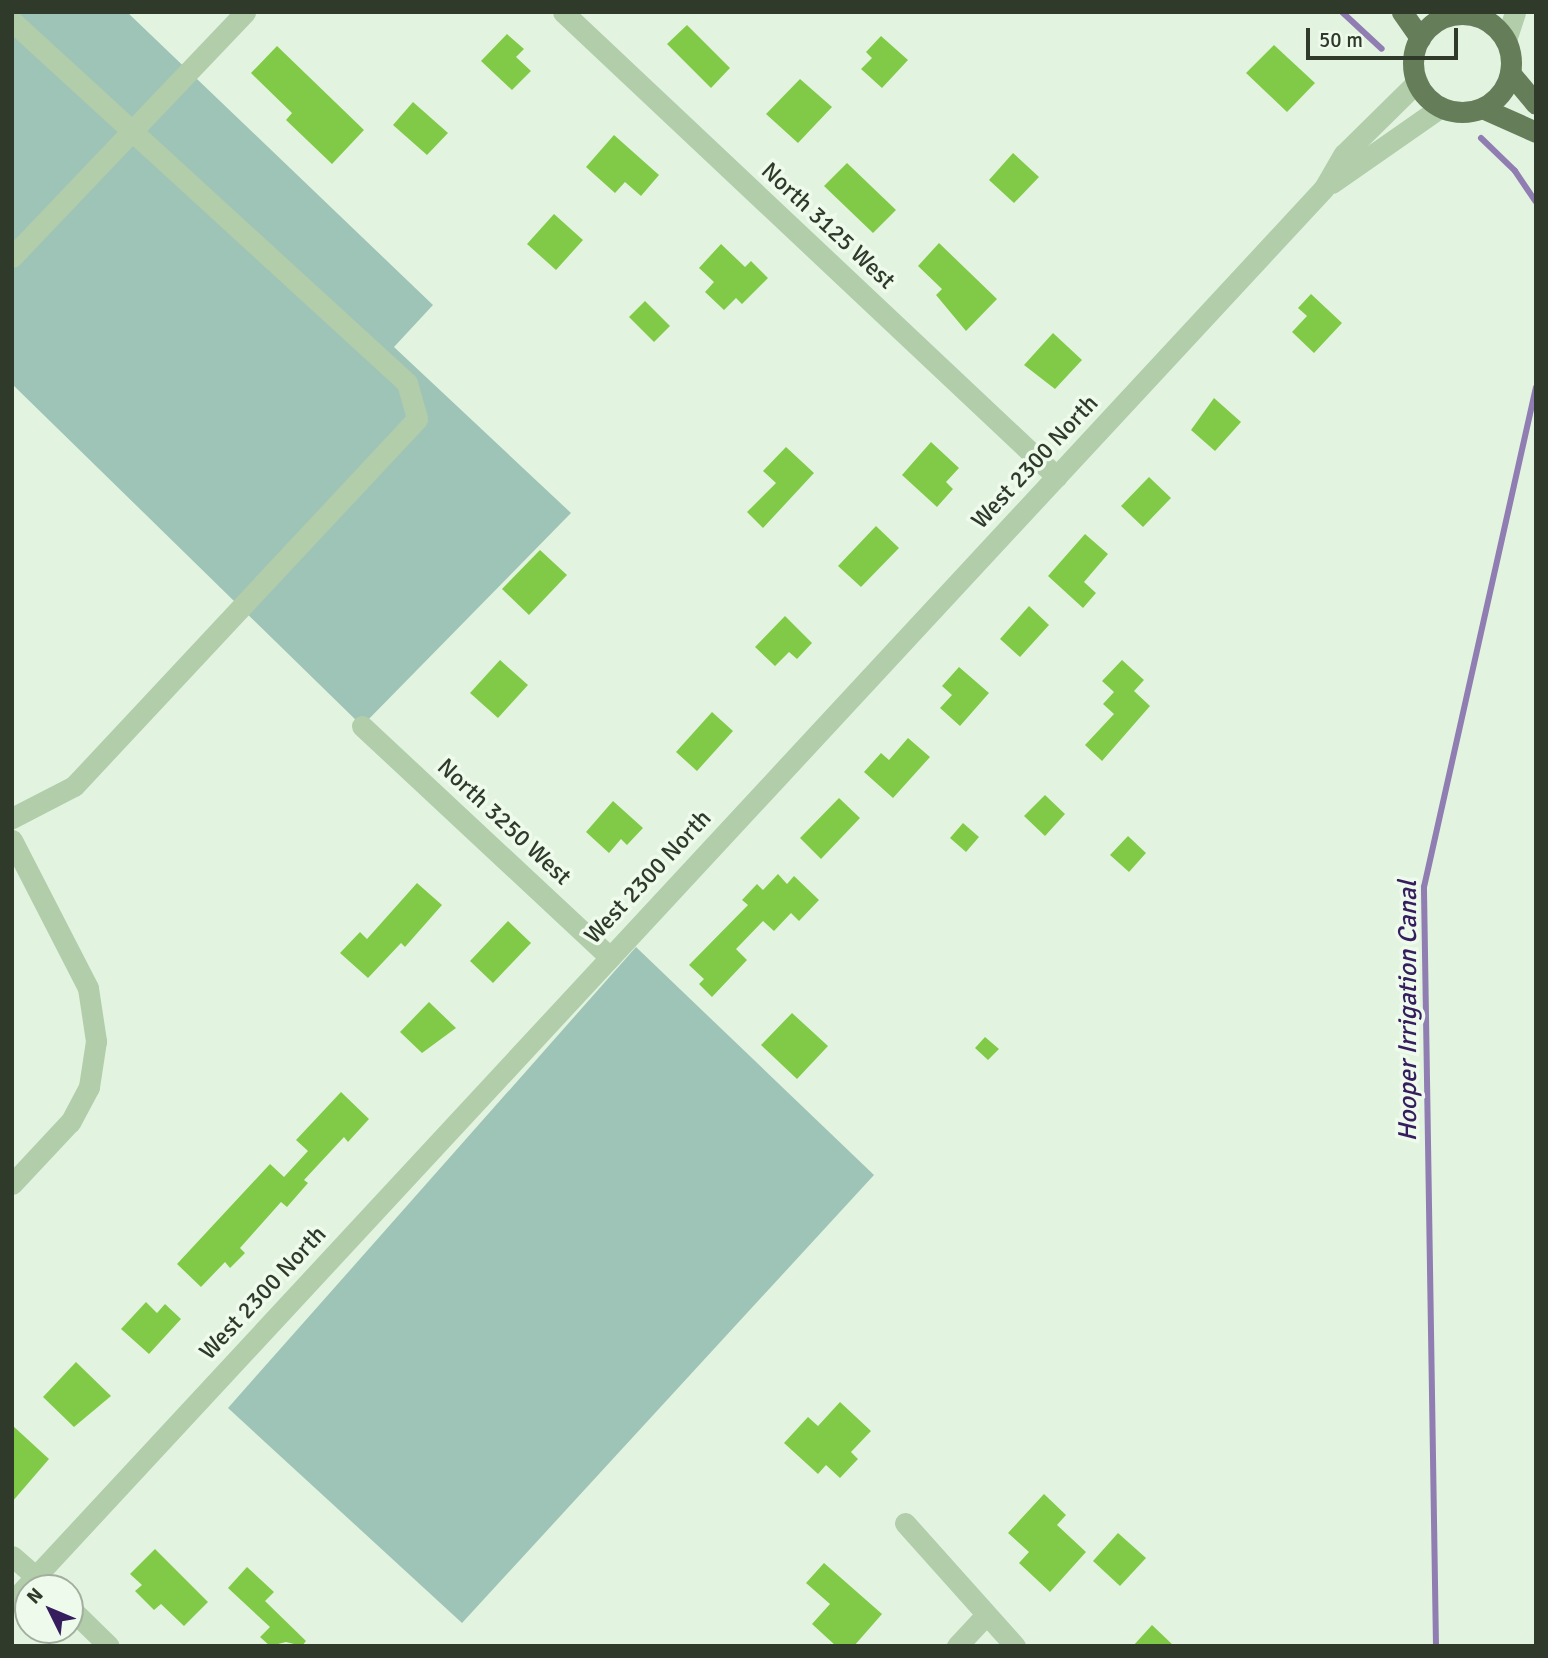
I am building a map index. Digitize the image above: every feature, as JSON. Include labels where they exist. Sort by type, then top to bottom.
[{"type":"main road","points":[[1402,12],[1420,38]]},
{"type":"main road","points":[[1454,14],[1491,23],[1506,40],[1510,73],[1504,88],[1482,108],[1468,112],[1441,107],[1418,82],[1414,68],[1420,38],[1454,14]]},
{"type":"main road","points":[[1510,73],[1536,104]]},
{"type":"main road","points":[[1482,108],[1536,132]]},
{"type":"street","points":[[12,257],[245,12]]},
{"type":"street","name":"North 3125 West","points":[[564,12],[1057,477]]},
{"type":"street","points":[[1506,40],[1515,12]]},
{"type":"street","points":[[12,21],[132,128],[407,383],[417,419],[74,786],[12,818]]},
{"type":"street","name":"West 2300 North","points":[[49,1574],[610,957],[1324,188],[1345,155],[1418,82]]},
{"type":"street","name":"West 2300 North","points":[[1324,188],[1441,107]]},
{"type":"street","name":"North 3250 West","points":[[362,726],[610,957]]},
{"type":"street","points":[[12,840],[88,988],[96,1041],[89,1087],[70,1122],[12,1184]]},
{"type":"street","points":[[905,1523],[985,1616],[1015,1646]]},
{"type":"street","points":[[12,1556],[33,1574]]},
{"type":"street","points":[[957,1646],[985,1616]]},
{"type":"street","points":[[84,1622],[109,1646]]},
{"type":"shaded area","points":[[12,12],[127,12],[433,305],[394,347],[571,513],[362,726],[12,384]]},
{"type":"shaded area","points":[[636,947],[874,1175],[462,1623],[228,1408]]},
{"type":"building","points":[[687,25],[730,68],[711,88],[667,44]]},
{"type":"building","points":[[507,34],[524,49],[516,57],[531,71],[512,90],[481,61]]},
{"type":"building","points":[[881,36],[908,60],[882,88],[861,69],[872,58],[866,52]]},
{"type":"building","points":[[1274,45],[1315,83],[1287,112],[1246,73]]},
{"type":"building","points":[[277,46],[364,130],[332,164],[286,120],[292,113],[251,73]]},
{"type":"building","points":[[800,79],[832,107],[798,143],[766,114]]},
{"type":"building","points":[[413,102],[448,133],[427,155],[393,125]]},
{"type":"building","points":[[614,135],[659,175],[641,196],[625,182],[615,193],[586,167]]},
{"type":"building","points":[[1013,153],[1039,177],[1014,203],[989,180]]},
{"type":"building","points":[[847,163],[896,210],[873,233],[824,186]]},
{"type":"building","points":[[554,214],[583,240],[556,270],[527,244]]},
{"type":"building","points":[[939,243],[997,299],[966,331],[936,295],[942,289],[918,266]]},
{"type":"building","points":[[721,244],[745,267],[751,261],[768,278],[742,304],[736,298],[724,310],[705,292],[714,282],[699,268]]},
{"type":"building","points":[[1311,294],[1342,323],[1314,353],[1292,332],[1307,316],[1298,308]]},
{"type":"building","points":[[645,301],[670,326],[654,342],[629,317]]},
{"type":"building","points":[[1053,333],[1082,360],[1055,389],[1024,365]]},
{"type":"building","points":[[1214,398],[1241,422],[1215,451],[1191,430]]},
{"type":"building","points":[[931,442],[959,468],[946,482],[953,489],[937,507],[902,475]]},
{"type":"building","points":[[786,447],[814,473],[763,528],[747,512],[776,483],[763,471]]},
{"type":"building","points":[[1149,477],[1171,498],[1143,527],[1121,506]]},
{"type":"building","points":[[876,526],[899,548],[861,587],[838,566]]},
{"type":"building","points":[[1085,534],[1108,554],[1084,582],[1096,593],[1083,608],[1048,576]]},
{"type":"building","points":[[540,550],[567,575],[529,615],[502,589]]},
{"type":"building","points":[[1029,606],[1049,625],[1020,657],[1000,639]]},
{"type":"building","points":[[785,616],[812,643],[797,659],[789,652],[775,666],[755,647]]},
{"type":"building","points":[[500,660],[528,685],[498,718],[470,693]]},
{"type":"building","points":[[1122,660],[1144,680],[1134,691],[1150,706],[1102,761],[1085,745],[1114,714],[1103,704],[1114,692],[1102,681]]},
{"type":"building","points":[[959,667],[989,693],[960,726],[940,708],[952,695],[942,686]]},
{"type":"building","points":[[712,712],[733,731],[697,771],[676,752]]},
{"type":"building","points":[[908,738],[930,757],[893,798],[864,772],[881,753],[889,760]]},
{"type":"building","points":[[1045,795],[1065,814],[1045,836],[1024,816]]},
{"type":"building","points":[[839,798],[860,818],[821,859],[800,838]]},
{"type":"building","points":[[613,801],[643,828],[627,845],[621,839],[609,853],[586,832]]},
{"type":"building","points":[[963,823],[979,837],[966,852],[950,838]]},
{"type":"building","points":[[1128,836],[1146,853],[1129,872],[1110,855]]},
{"type":"building","points":[[778,874],[787,884],[794,876],[819,900],[799,921],[791,913],[774,931],[763,921],[736,949],[747,960],[712,997],[699,984],[704,979],[689,965],[748,905],[742,900],[757,884],[763,890]]},
{"type":"building","points":[[417,883],[442,905],[405,947],[401,943],[368,978],[340,953],[360,932],[367,939]]},
{"type":"building","points":[[508,921],[531,943],[493,983],[470,961]]},
{"type":"building","points":[[429,1002],[456,1028],[422,1053],[400,1032]]},
{"type":"building","points":[[792,1013],[828,1046],[797,1079],[761,1045]]},
{"type":"building","points":[[985,1037],[999,1049],[988,1060],[975,1048]]},
{"type":"building","points":[[341,1092],[369,1119],[348,1142],[344,1137],[304,1180],[308,1183],[287,1207],[281,1202],[240,1248],[245,1253],[230,1268],[225,1262],[201,1287],[177,1264],[270,1164],[284,1177],[308,1151],[296,1140]]},
{"type":"building","points":[[146,1302],[157,1313],[165,1304],[181,1319],[149,1354],[121,1329]]},
{"type":"building","points":[[76,1362],[111,1396],[74,1427],[43,1397]]},
{"type":"building","points":[[840,1402],[871,1431],[851,1452],[858,1459],[840,1478],[826,1465],[818,1474],[784,1443],[808,1417],[818,1426]]},
{"type":"building","points":[[12,1425],[49,1459],[12,1502]]},
{"type":"building","points":[[1044,1494],[1066,1515],[1057,1525],[1086,1552],[1050,1592],[1019,1563],[1029,1552],[1008,1533]]},
{"type":"building","points":[[1118,1533],[1146,1558],[1120,1586],[1093,1561]]},
{"type":"building","points":[[155,1549],[208,1602],[184,1626],[161,1604],[154,1610],[135,1591],[142,1585],[130,1574]]},
{"type":"building","points":[[824,1563],[882,1614],[854,1646],[836,1646],[812,1624],[830,1604],[806,1583]]},
{"type":"building","points":[[247,1567],[274,1592],[265,1601],[306,1641],[302,1646],[286,1642],[270,1646],[260,1637],[270,1627],[228,1588]]},
{"type":"building","points":[[1152,1625],[1174,1646],[1133,1646]]},
{"type":"waterway","name":"Hooper Irrigation Canal","points":[[1342,12],[1382,49]]},
{"type":"waterway","name":"Hooper Irrigation Canal","points":[[1481,138],[1515,171],[1536,202]]},
{"type":"waterway","name":"Hooper Irrigation Canal","points":[[1436,1646],[1424,887],[1536,387]]}]
